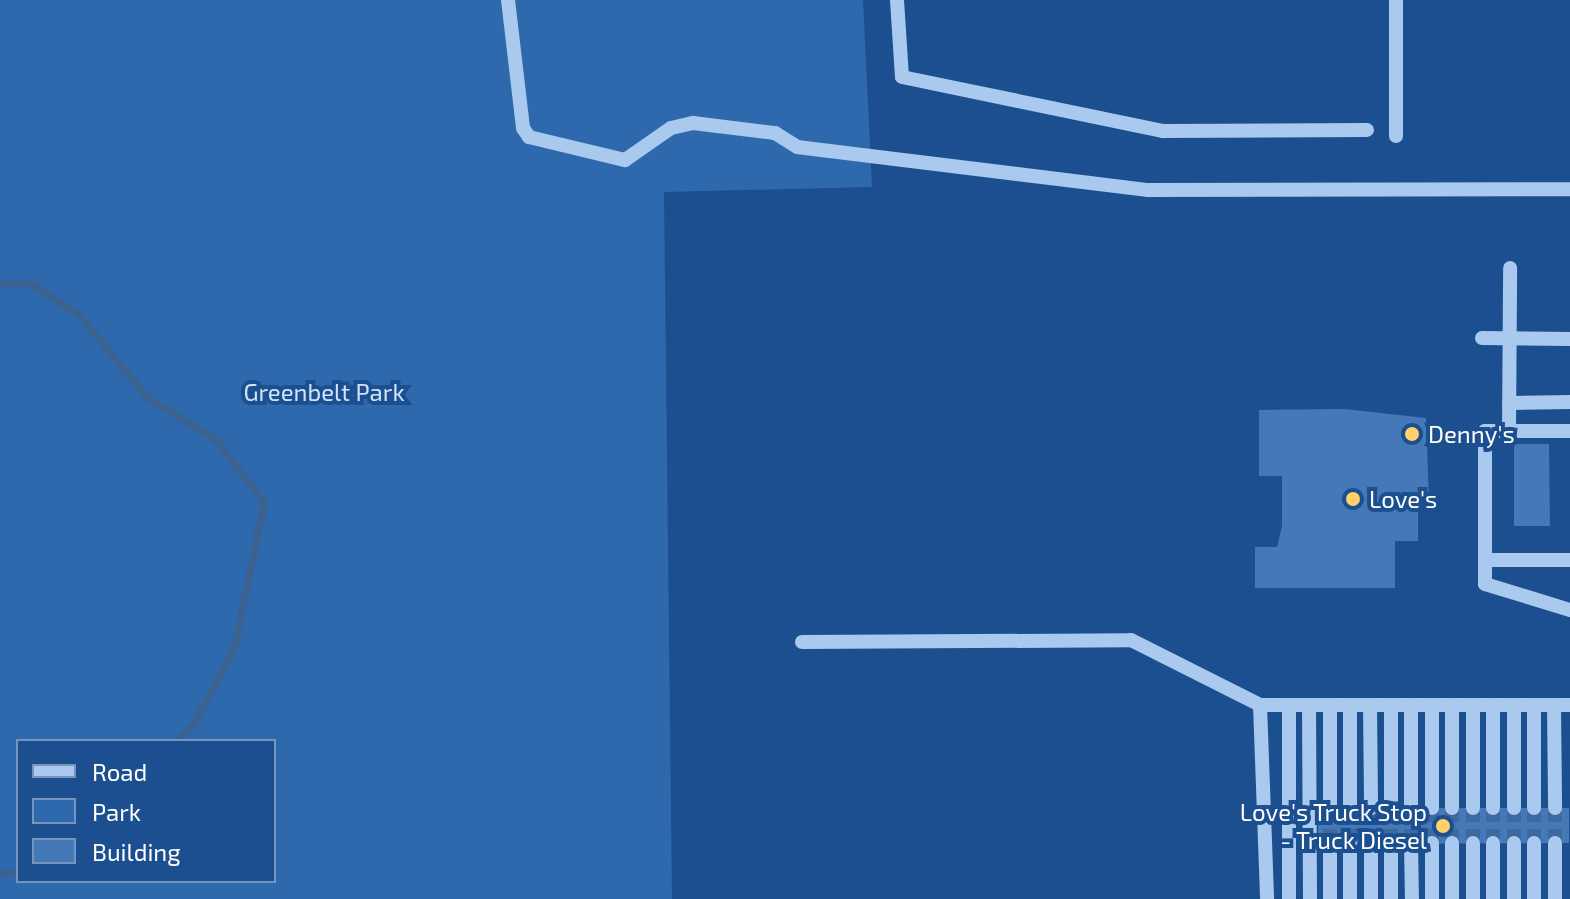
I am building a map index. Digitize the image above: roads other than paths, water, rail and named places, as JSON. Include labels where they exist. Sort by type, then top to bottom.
[{"type":"lane","points":[[508,0],[523,128],[529,137],[625,160],[671,128],[693,123],[775,133],[797,147],[1148,190],[1570,189]]},
{"type":"lane","points":[[897,0],[902,77],[1163,131],[1367,130]]},
{"type":"lane","points":[[1396,0],[1396,136]]},
{"type":"lane","points":[[1509,431],[1510,268]]},
{"type":"lane","points":[[1482,338],[1570,339]]},
{"type":"lane","points":[[1509,403],[1570,402]]},
{"type":"lane","points":[[1570,431],[1485,431],[1485,584],[1570,610]]},
{"type":"lane","points":[[1485,560],[1570,560]]},
{"type":"lane","points":[[802,642],[1131,640],[1260,705],[1570,705]]},
{"type":"lane","points":[[1260,705],[1267,899]]},
{"type":"lane","points":[[1289,705],[1289,899]]},
{"type":"lane","points":[[1309,705],[1310,899]]},
{"type":"lane","points":[[1330,705],[1330,808]]},
{"type":"lane","points":[[1350,705],[1350,808]]},
{"type":"lane","points":[[1370,705],[1371,808]]},
{"type":"lane","points":[[1391,705],[1391,808]]},
{"type":"lane","points":[[1411,705],[1411,808]]},
{"type":"lane","points":[[1432,705],[1432,808]]},
{"type":"lane","points":[[1452,705],[1452,808]]},
{"type":"lane","points":[[1473,705],[1473,808]]},
{"type":"lane","points":[[1493,705],[1493,808]]},
{"type":"lane","points":[[1514,705],[1514,808]]},
{"type":"lane","points":[[1534,705],[1534,808]]},
{"type":"lane","points":[[1554,705],[1555,808]]},
{"type":"lane","points":[[1432,843],[1432,899]]},
{"type":"lane","points":[[1452,843],[1452,899]]},
{"type":"lane","points":[[1473,843],[1473,899]]},
{"type":"lane","points":[[1493,843],[1493,899]]},
{"type":"lane","points":[[1514,843],[1514,899]]},
{"type":"lane","points":[[1534,843],[1534,899]]},
{"type":"lane","points":[[1555,843],[1555,899]]},
{"type":"lane","points":[[1330,844],[1330,899]]},
{"type":"lane","points":[[1350,844],[1350,899]]},
{"type":"lane","points":[[1371,844],[1371,899]]},
{"type":"lane","points":[[1391,844],[1391,899]]},
{"type":"lane","points":[[1411,844],[1412,899]]},
{"type":"waterway","points":[[0,283],[31,283],[79,315],[148,398],[216,440],[264,502],[234,647],[194,723],[178,739]]},
{"type":"waterway","points":[[0,874],[16,871]]},
{"type":"tunnel","points":[[1330,808],[1330,844]]},
{"type":"tunnel","points":[[1350,808],[1350,844]]},
{"type":"tunnel","points":[[1371,808],[1371,844]]},
{"type":"tunnel","points":[[1391,808],[1391,844]]},
{"type":"tunnel","points":[[1411,808],[1411,844]]},
{"type":"tunnel","points":[[1432,808],[1432,843]]},
{"type":"tunnel","points":[[1452,808],[1452,843]]},
{"type":"tunnel","points":[[1473,808],[1473,843]]},
{"type":"tunnel","points":[[1493,808],[1493,843]]},
{"type":"tunnel","points":[[1514,808],[1514,843]]},
{"type":"tunnel","points":[[1534,808],[1534,843]]},
{"type":"tunnel","points":[[1555,808],[1555,843]]},
{"type":"place","name":"Denny's","points":[[1412,434]]},
{"type":"place","name":"Love's","points":[[1353,499]]},
{"type":"place","name":"Love's Truck Stop - Truck Diesel","points":[[1443,826]]},
{"type":"park label","name":"Greenbelt Park","points":[[324,392]]}]
